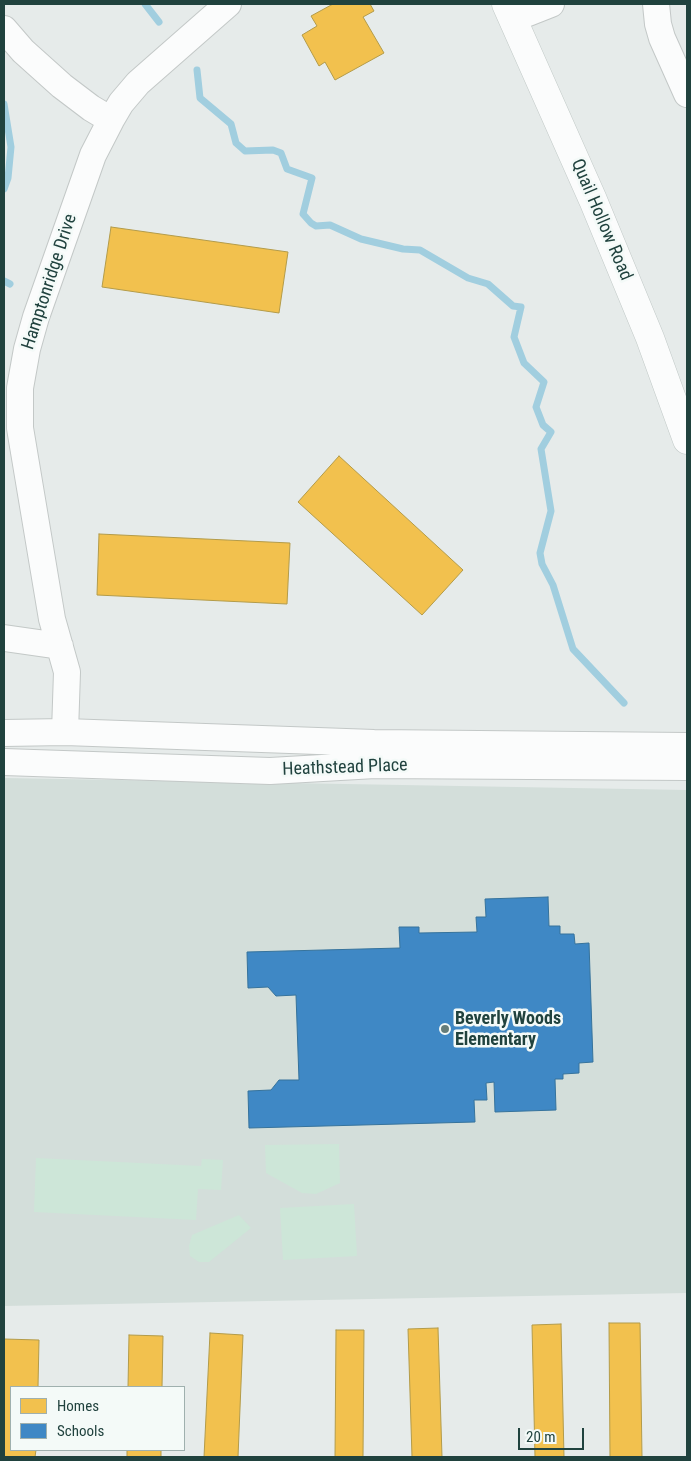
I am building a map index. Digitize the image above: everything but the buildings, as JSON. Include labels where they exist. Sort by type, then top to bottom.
[{"type":"main road","name":"Quail Hollow Road","points":[[510,11],[593,200],[646,328],[687,440]]},
{"type":"street","name":"Hamptonridge Drive","points":[[65,732],[67,672],[52,619],[20,428],[20,388],[27,349],[36,317],[93,155],[111,120],[121,103],[138,83],[228,4]]},
{"type":"street","points":[[510,11],[551,4]]},
{"type":"street","points":[[656,4],[658,24],[662,38],[687,94]]},
{"type":"street","points":[[4,29],[23,51],[62,86],[91,108],[111,120]]},
{"type":"street","points":[[4,638],[60,646]]},
{"type":"street","name":"Heathstead Place","points":[[4,732],[65,732],[374,743],[687,746]]},
{"type":"street","name":"Heathstead Place","points":[[4,762],[270,771],[375,765],[687,768]]},
{"type":"shaded area","points":[[4,778],[687,790],[687,1293],[4,1306]]},
{"type":"green space","points":[[339,1144],[340,1183],[316,1194],[302,1193],[266,1173],[265,1145]]},
{"type":"green space","points":[[36,1158],[201,1166],[202,1159],[223,1160],[221,1190],[198,1189],[196,1220],[34,1212]]},
{"type":"green space","points":[[354,1204],[357,1256],[283,1260],[280,1208]]},
{"type":"green space","points":[[239,1215],[251,1228],[209,1262],[199,1262],[190,1256],[189,1246],[192,1235]]},
{"type":"waterway","points":[[145,4],[159,22]]},
{"type":"waterway","points":[[197,70],[200,98],[231,124],[236,143],[245,151],[273,150],[281,153],[287,169],[312,178],[303,214],[311,223],[316,226],[330,225],[361,239],[403,249],[420,250],[468,278],[488,284],[513,306],[521,307],[514,337],[524,363],[544,382],[536,407],[543,425],[551,432],[541,449],[551,511],[540,553],[542,564],[553,585],[573,649],[624,703]]},
{"type":"waterway","points":[[4,104],[11,147],[8,178],[4,189]]},
{"type":"waterway","points":[[4,281],[10,284]]},
{"type":"place","name":"Beverly Woods Elementary","points":[[445,1029]]}]
